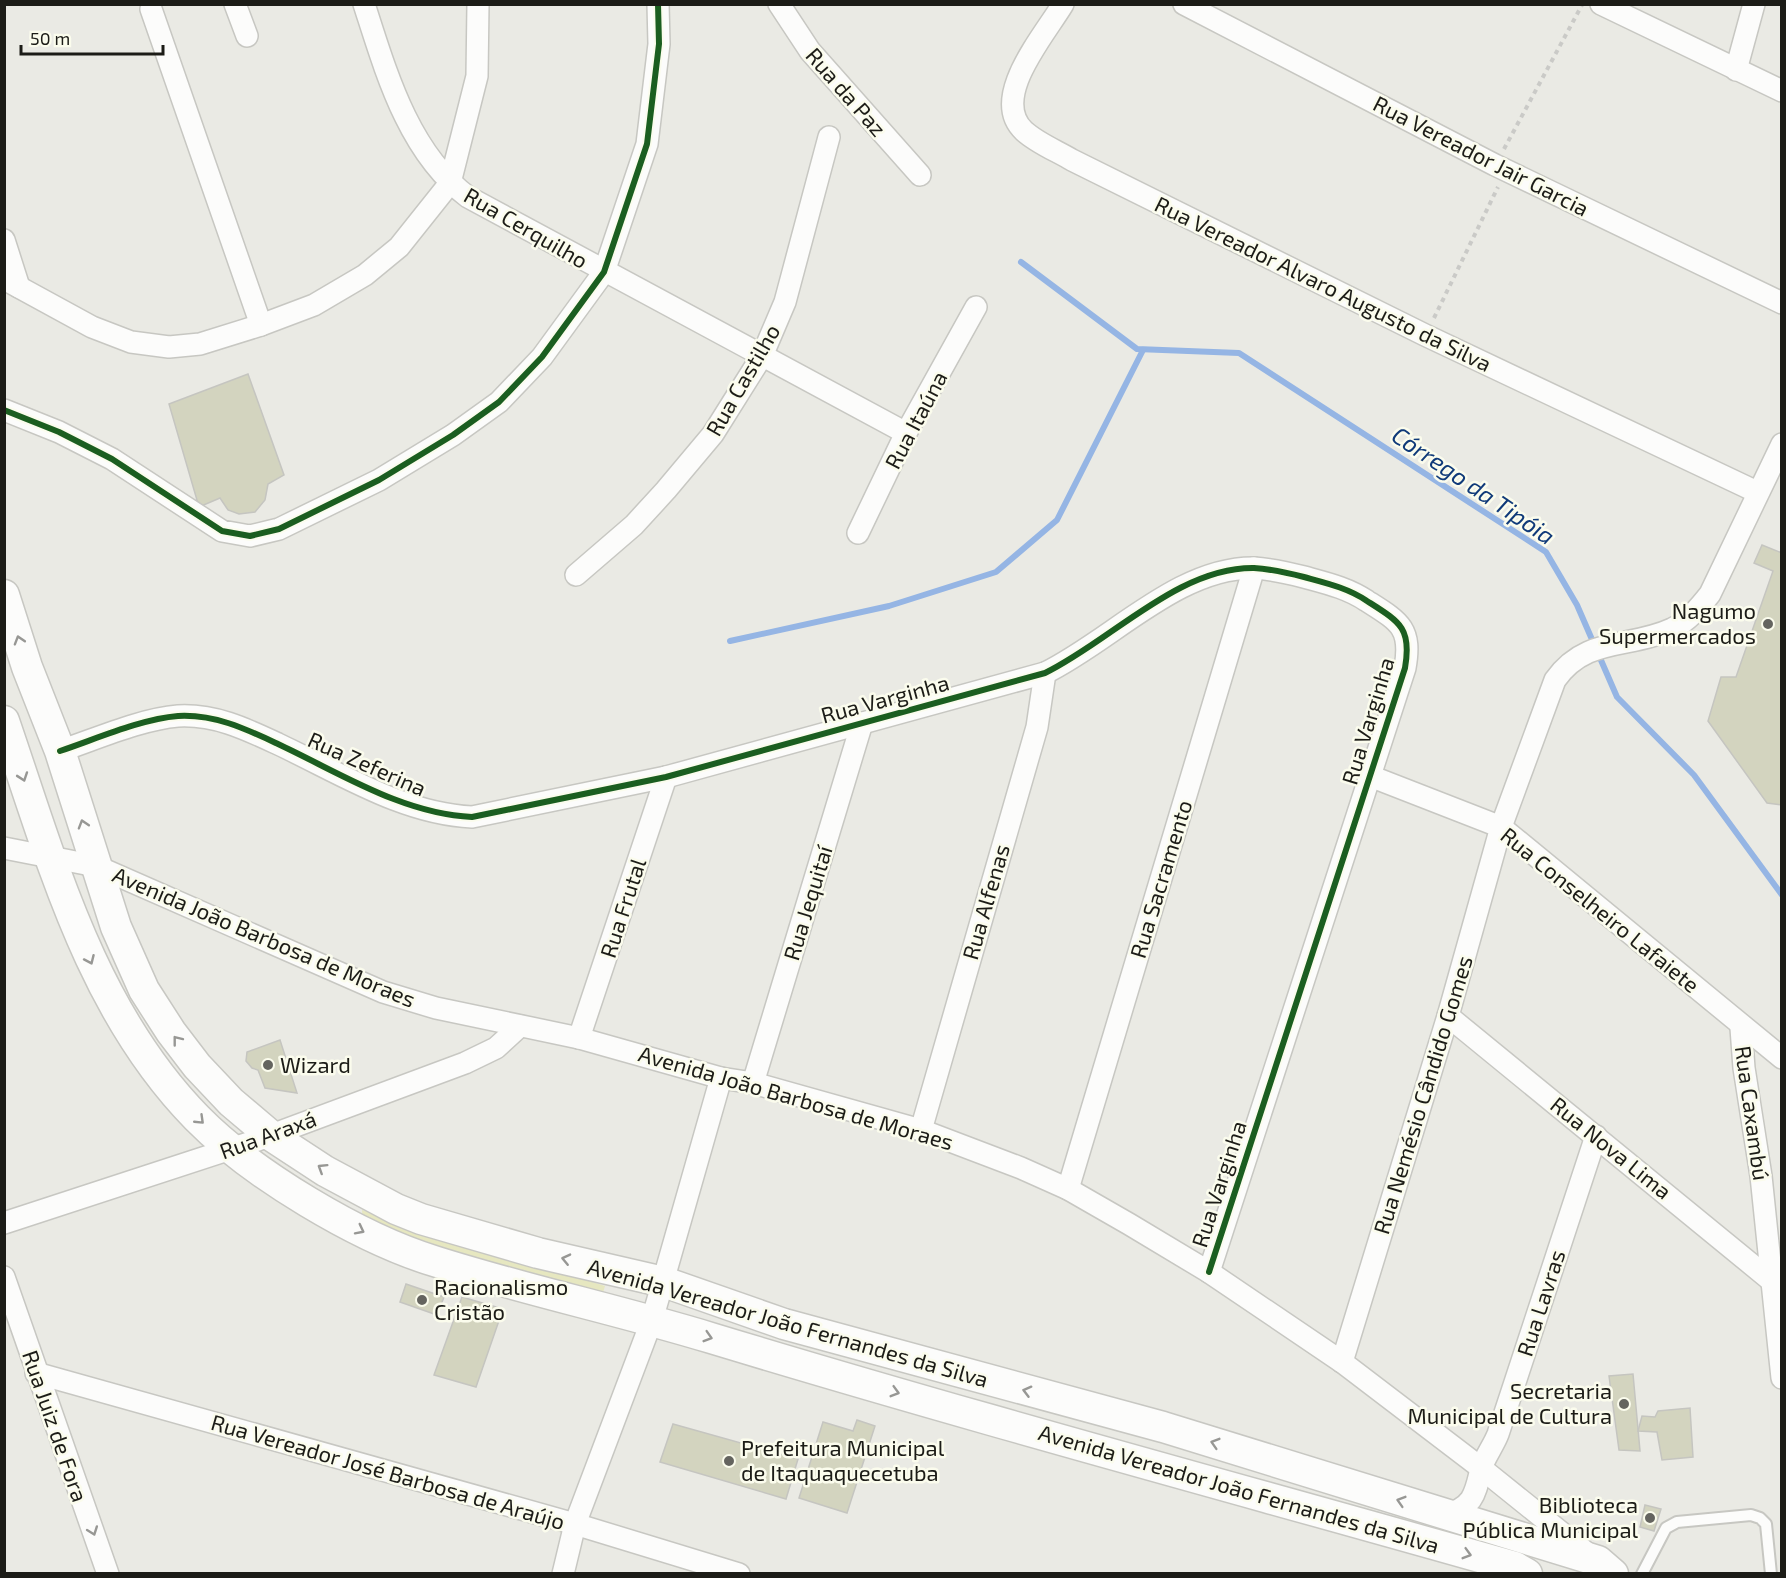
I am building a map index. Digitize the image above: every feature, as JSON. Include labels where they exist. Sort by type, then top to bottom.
[{"type":"main road","name":"Avenida Vereador João Fernandes da Silva","points":[[4,595],[27,668],[60,751],[96,866],[130,962],[171,1032],[197,1066],[231,1102],[270,1135],[363,1192],[421,1219],[538,1253],[664,1282],[784,1324],[1163,1427],[1446,1515],[1596,1569]]},
{"type":"main road","name":"Avenida Vereador João Fernandes da Silva","points":[[4,721],[50,856],[90,962],[140,1048],[171,1090],[202,1122],[233,1148],[262,1171],[363,1232],[430,1260],[652,1320],[1057,1438],[1503,1564],[1527,1574]]},
{"type":"main road","points":[[1057,1438],[1071,1403]]},
{"type":"street","points":[[235,4],[247,36]]},
{"type":"street","name":"Rua Cerquilho","points":[[364,4],[400,104],[419,143],[450,183],[468,197],[604,272],[906,433]]},
{"type":"street","points":[[4,240],[12,283],[92,327],[131,342],[169,347],[200,344],[261,326],[314,305],[365,275],[399,247],[450,183],[477,76],[478,4]]},
{"type":"street","points":[[4,410],[58,432],[112,459],[222,531],[250,536],[279,529],[379,480],[453,435],[499,402],[542,357],[604,272],[647,144],[659,44],[658,4]]},
{"type":"street","name":"Rua da Paz","points":[[779,4],[810,51],[920,175]]},
{"type":"street","name":"Rua Vereador Alvaro Augusto da Silva","points":[[1063,4],[1016,81],[1011,97],[1011,114],[1024,132],[1072,160],[1425,335],[1757,492]]},
{"type":"street","name":"Rua Vereador Jair Garcia","points":[[1184,4],[1500,167],[1782,303]]},
{"type":"street","points":[[1600,4],[1782,91]]},
{"type":"street","points":[[1736,70],[1754,4]]},
{"type":"street","points":[[151,9],[261,326]]},
{"type":"street","name":"Rua Castilho","points":[[576,575],[634,525],[673,482],[713,434],[762,356],[785,302],[829,137]]},
{"type":"street","name":"Rua Itaúna","points":[[858,533],[906,433],[976,307]]},
{"type":"street","points":[[1757,492],[1782,444]]},
{"type":"street","name":"Rua Nemésio Cândido Gomes","points":[[1342,1362],[1448,1016],[1501,827],[1554,680],[1565,665],[1577,656],[1609,644],[1672,629],[1694,615],[1710,594],[1757,492]]},
{"type":"street","name":"Rua Varginha","points":[[666,777],[1045,673],[1073,659],[1157,602],[1193,582],[1218,573],[1254,568],[1287,573],[1353,592],[1388,614],[1402,628],[1410,644],[1405,668],[1209,1272]]},
{"type":"street","name":"Rua Sacramento","points":[[1068,1189],[1254,568]]},
{"type":"street","name":"Rua Alfenas","points":[[921,1130],[1037,727],[1045,673]]},
{"type":"street","name":"Rua Zeferina","points":[[60,751],[124,729],[177,716],[213,718],[245,728],[409,805],[444,816],[472,817],[666,777]]},
{"type":"street","name":"Rua Jequitaí","points":[[753,1083],[862,723]]},
{"type":"street","name":"Rua Conselheiro Lafaiete","points":[[1370,776],[1501,827],[1741,1028],[1782,1058]]},
{"type":"street","name":"Rua Frutal","points":[[579,1038],[666,777]]},
{"type":"street","name":"Avenida João Barbosa de Moraes","points":[[4,848],[96,866],[383,992],[446,1011],[579,1038],[921,1130],[1021,1168],[1068,1189],[1209,1272],[1342,1362],[1481,1468],[1596,1569]]},
{"type":"street","name":"Rua Nova Lima","points":[[1448,1016],[1773,1282]]},
{"type":"street","name":"Rua Araxá","points":[[4,1223],[233,1148],[465,1063],[496,1048],[520,1026]]},
{"type":"street","name":"Rua Caxambú","points":[[1741,1028],[1773,1282],[1782,1378]]},
{"type":"street","points":[[563,1574],[575,1524],[652,1320],[722,1078]]},
{"type":"street","name":"Rua Lavras","points":[[1481,1468],[1498,1434],[1596,1136]]},
{"type":"street","name":"Rua Juiz de Fora","points":[[4,1277],[108,1574]]},
{"type":"street","name":"Rua Vereador José Barbosa de Araújo","points":[[36,1373],[575,1524],[739,1574]]},
{"type":"street","points":[[1446,1515],[1458,1511],[1473,1498],[1481,1480],[1481,1468]]},
{"type":"lane","points":[[1642,1574],[1666,1528],[1677,1522],[1751,1515],[1766,1524],[1771,1574]]},
{"type":"path","points":[[1425,335],[1500,167],[1582,4]]},
{"type":"green space","points":[[362,1210],[605,1286],[602,1296],[363,1223]]},
{"type":"building","points":[[248,374],[284,475],[268,484],[265,500],[255,512],[239,514],[228,510],[220,498],[199,507],[169,404]]},
{"type":"building","name":"Nagumo Supermercados","points":[[1762,545],[1782,553],[1782,805],[1767,803],[1708,721],[1721,677],[1736,677],[1773,571],[1754,563]]},
{"type":"building","name":"Wizard","points":[[280,1040],[297,1093],[265,1088],[258,1070],[252,1068],[246,1061],[247,1052]]},
{"type":"building","name":"Racionalismo Cristão","points":[[406,1284],[444,1297],[437,1315],[400,1302]]},
{"type":"building","points":[[462,1297],[503,1309],[476,1387],[434,1375]]},
{"type":"building","name":"Secretaria Municipal de Cultura","points":[[1633,1374],[1640,1451],[1619,1450],[1609,1376]]},
{"type":"building","points":[[1690,1408],[1693,1457],[1662,1460],[1657,1432],[1638,1431],[1642,1416],[1655,1417],[1658,1411]]},
{"type":"building","points":[[857,1420],[875,1426],[847,1513],[799,1498],[823,1422],[853,1431]]},
{"type":"building","name":"Prefeitura Municipal de Itaquaquecetuba","points":[[673,1424],[798,1459],[786,1499],[660,1462]]},
{"type":"building","name":"Biblioteca Pública Municipal","points":[[1645,1505],[1661,1509],[1654,1531],[1640,1527]]},
{"type":"waterway","name":"Córrego da Tipóia","points":[[1021,262],[1137,349],[1239,353],[1546,552],[1577,605],[1617,697],[1694,775],[1782,895]]},
{"type":"waterway","points":[[730,641],[889,606],[996,572],[1057,520],[1143,350]]},
{"type":"cycle path","points":[[4,410],[59,432],[112,459],[222,531],[250,536],[279,529],[379,480],[453,435],[499,402],[542,357],[604,272],[647,144],[659,44],[658,4]]},
{"type":"cycle path","points":[[60,751],[149,721],[178,716],[205,717],[254,733],[397,800],[446,814],[472,817],[666,777],[1045,673],[1172,592],[1199,579],[1226,571],[1254,568],[1273,570],[1337,586],[1360,596],[1401,627],[1407,644],[1405,668],[1209,1272]]},
{"type":"place","name":"Nagumo Supermercados","points":[[1768,624]]},
{"type":"place","name":"Wizard","points":[[268,1065]]},
{"type":"place","name":"Racionalismo Cristão","points":[[422,1300]]},
{"type":"place","name":"Secretaria Municipal de Cultura","points":[[1624,1404]]},
{"type":"place","name":"Prefeitura Municipal de Itaquaquecetuba","points":[[729,1461]]},
{"type":"place","name":"Biblioteca Pública Municipal","points":[[1650,1518]]}]
